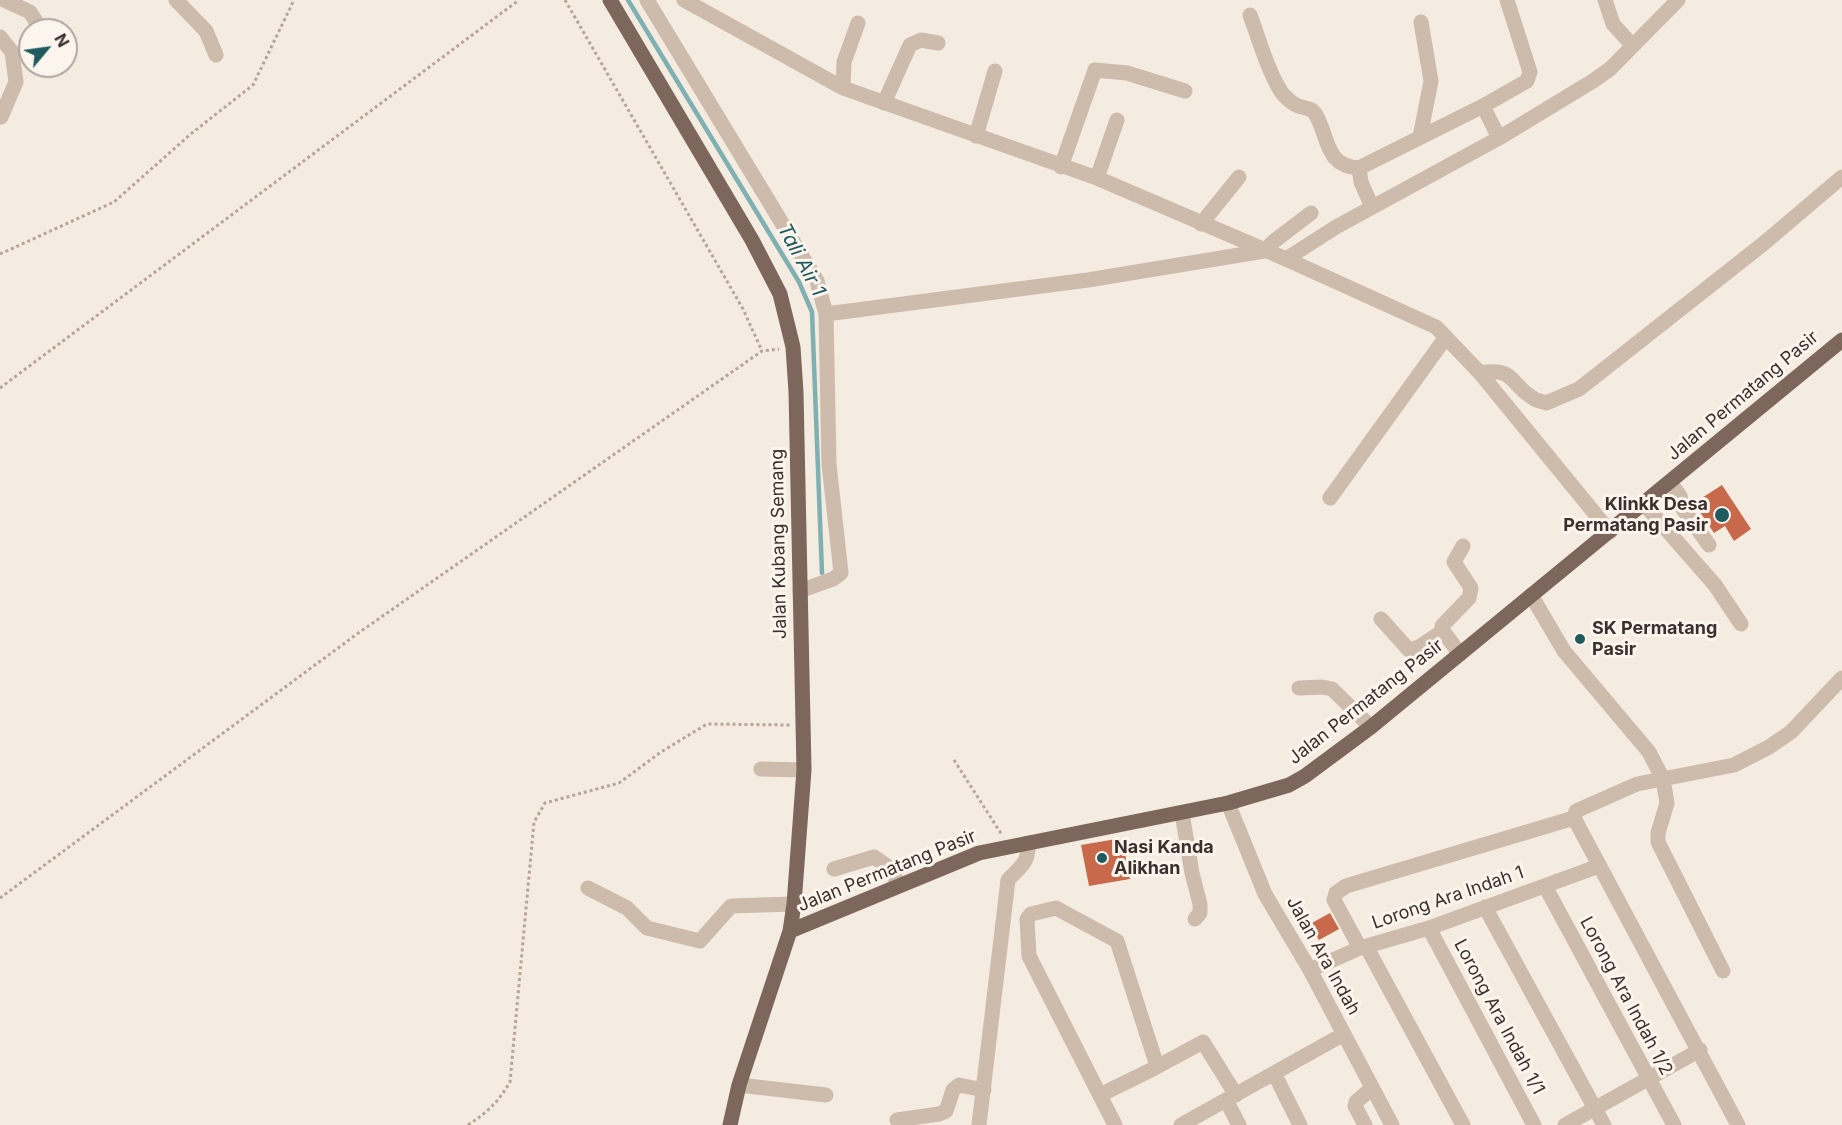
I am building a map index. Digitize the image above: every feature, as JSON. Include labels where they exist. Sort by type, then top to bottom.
[{"type":"main road","name":"Jalan Kubang Semang","points":[[610,0],[752,240],[780,294],[793,347],[804,770],[794,904],[790,931],[739,1085],[730,1125]]},
{"type":"main road","name":"Jalan Permatang Pasir","points":[[790,931],[979,853],[1228,803],[1288,785],[1305,776],[1371,727],[1842,340]]},
{"type":"street","points":[[4,0],[30,12],[34,18]]},
{"type":"street","points":[[176,0],[206,31],[214,49]]},
{"type":"street","points":[[647,0],[817,281],[826,314],[829,464],[841,573],[834,579],[800,591]]},
{"type":"street","points":[[684,0],[843,88],[1097,178],[1264,252],[1286,259],[1436,327],[1480,374],[1610,531]]},
{"type":"street","points":[[1250,15],[1283,94],[1296,106],[1308,107],[1316,113],[1329,150],[1349,168],[1359,168],[1483,106],[1527,81],[1530,72],[1507,0]]},
{"type":"street","points":[[1605,0],[1612,24],[1633,46]]},
{"type":"street","points":[[1286,259],[1372,207],[1499,138],[1593,81],[1611,69],[1678,0]]},
{"type":"street","points":[[1420,137],[1431,81],[1421,22]]},
{"type":"street","points":[[843,88],[844,62],[858,23]]},
{"type":"street","points":[[0,37],[12,52],[16,82],[1,117]]},
{"type":"street","points":[[884,103],[910,45],[921,40],[938,43]]},
{"type":"street","points":[[1061,167],[1095,70],[1127,73],[1185,91]]},
{"type":"street","points":[[976,135],[995,71]]},
{"type":"street","points":[[1483,106],[1499,138]]},
{"type":"street","points":[[1097,178],[1117,120]]},
{"type":"street","points":[[1359,168],[1361,182],[1372,207]]},
{"type":"street","points":[[1201,224],[1239,177]]},
{"type":"street","points":[[1480,374],[1496,371],[1509,375],[1533,398],[1546,403],[1579,389],[1763,244],[1842,177]]},
{"type":"street","points":[[826,314],[1088,280],[1264,252],[1273,242],[1311,213]]},
{"type":"street","points":[[1330,498],[1446,337]]},
{"type":"street","points":[[1670,482],[1680,496],[1683,509],[1709,545]]},
{"type":"street","points":[[1644,504],[1715,585],[1741,624]]},
{"type":"street","points":[[1460,654],[1443,631],[1442,626],[1469,598],[1471,588],[1454,562],[1463,546]]},
{"type":"street","points":[[1531,595],[1564,651],[1649,752],[1663,779],[1667,803],[1658,832],[1658,842],[1723,971]]},
{"type":"street","points":[[1382,619],[1408,650],[1419,647],[1443,631]]},
{"type":"street","points":[[1738,1125],[1700,1050],[1574,818],[1576,811],[1637,784],[1734,765],[1769,747],[1791,732],[1842,678]]},
{"type":"street","points":[[1299,688],[1332,689],[1371,727]]},
{"type":"street","points":[[760,769],[804,770]]},
{"type":"street","name":"Jalan Ara Indah","points":[[1228,803],[1265,894],[1310,970],[1392,1125]]},
{"type":"street","points":[[1182,813],[1192,873],[1200,904],[1200,913],[1195,919]]},
{"type":"street","points":[[1463,1125],[1334,900],[1336,893],[1346,886],[1574,818]]},
{"type":"street","points":[[979,1125],[1008,880],[1026,862],[1028,843]]},
{"type":"street","points":[[834,869],[874,857],[887,866],[900,885]]},
{"type":"street","name":"Lorong Ara Indah 1","points":[[1310,970],[1363,947],[1429,927],[1599,866]]},
{"type":"street","name":"Lorong Ara Indah 1/2","points":[[1545,886],[1674,1125]]},
{"type":"street","points":[[588,888],[627,908],[647,927],[700,941],[731,906],[794,904]]},
{"type":"street","points":[[1485,907],[1604,1125]]},
{"type":"street","points":[[1115,1125],[1029,956],[1027,919],[1031,914],[1056,908],[1117,941],[1157,1066]]},
{"type":"street","name":"Lorong Ara Indah 1/1","points":[[1429,927],[1534,1125]]},
{"type":"street","points":[[1181,1125],[1344,1034]]},
{"type":"street","points":[[1100,1095],[1203,1042],[1231,1097],[1239,1125]]},
{"type":"street","points":[[1566,1125],[1700,1050]]},
{"type":"street","points":[[1274,1073],[1300,1125]]},
{"type":"street","points":[[739,1085],[826,1095]]},
{"type":"street","points":[[897,1120],[946,1111],[953,1090],[959,1085],[984,1090]]},
{"type":"street","points":[[1365,1125],[1355,1106],[1356,1102],[1372,1088]]},
{"type":"path","points":[[0,254],[114,202],[192,133],[253,85],[294,0]]},
{"type":"path","points":[[0,388],[519,0]]},
{"type":"path","points":[[0,898],[357,634],[762,351],[743,309],[565,0]]},
{"type":"path","points":[[954,760],[1009,847]]},
{"type":"building","name":"Klinkk Desa Permatang Pasir","points":[[1722,485],[1751,529],[1734,541],[1725,526],[1714,533],[1694,503]]},
{"type":"building","points":[[1122,838],[1130,879],[1089,886],[1081,845]]},
{"type":"building","points":[[1330,913],[1339,929],[1319,940],[1310,924]]},
{"type":"waterway","name":"Tali Air 1","points":[[628,0],[799,282],[812,312],[822,573]]},
{"type":"place","name":"Klinkk Desa Permatang Pasir","points":[[1722,515]]},
{"type":"place","name":"SK Permatang Pasir","points":[[1580,639]]},
{"type":"place","name":"Nasi Kanda Alikhan","points":[[1102,858]]}]
